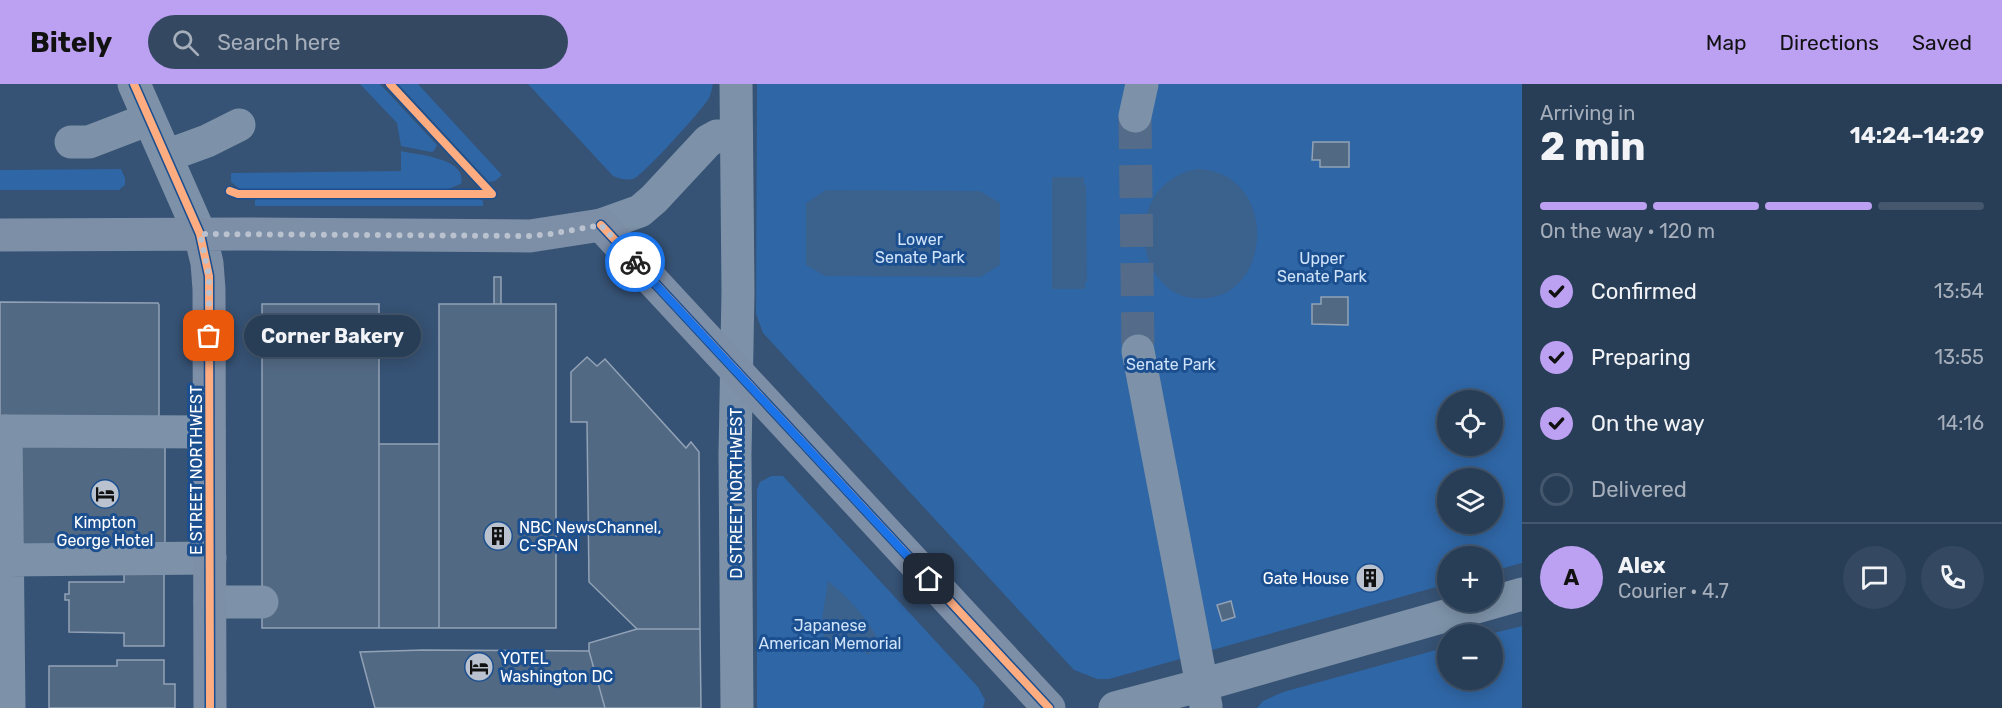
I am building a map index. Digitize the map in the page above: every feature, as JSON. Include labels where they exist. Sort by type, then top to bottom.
[{"type":"main road","points":[[0,235],[530,236],[601,225],[1049,708]]},
{"type":"main road","name":"E STREET NORTHWEST","points":[[200,234],[207,264],[209,289],[210,708]]},
{"type":"street","points":[[134,84],[200,234]]},
{"type":"street","name":"D STREET NORTHWEST","points":[[736,84],[737,708]]},
{"type":"street","points":[[1136,116],[1142,84]]},
{"type":"street","points":[[70,142],[89,142],[149,119]]},
{"type":"street","points":[[166,156],[207,141],[239,125]]},
{"type":"street","points":[[601,225],[640,211],[708,141],[717,136],[735,135]]},
{"type":"street","points":[[1138,351],[1204,697]]},
{"type":"street","points":[[9,708],[8,560],[3,431],[209,432]]},
{"type":"street","points":[[8,560],[210,558]]},
{"type":"street","points":[[1115,708],[1204,697],[1401,628],[1522,594]]},
{"type":"street","points":[[210,602],[262,602]]},
{"type":"green space","points":[[360,84],[380,84],[437,145],[434,151],[401,146],[397,123]]},
{"type":"green space","points":[[398,84],[418,84],[502,175],[495,181],[489,182]]},
{"type":"green space","points":[[528,84],[713,84],[705,104],[650,165],[635,178],[621,179],[613,176]]},
{"type":"green space","name":"Senate Park","points":[[757,84],[1522,84],[1522,563],[1503,568],[1503,546],[1437,546],[1437,587],[1109,679],[1097,679],[1074,670],[763,333],[756,314]]},
{"type":"green space","points":[[401,151],[429,156],[450,163],[461,175],[461,184],[448,189],[241,190],[231,182],[231,173],[401,171]]},
{"type":"green space","points":[[121,169],[125,185],[119,190],[0,190],[0,170]]},
{"type":"green space","points":[[479,198],[483,201],[483,206],[255,206],[255,199]]},
{"type":"green space","name":"Japanese American Memorial","points":[[771,476],[783,476],[978,687],[985,700],[983,708],[757,708],[757,489],[760,482]]},
{"type":"green space","points":[[1522,626],[1522,708],[1257,708],[1263,701],[1283,692],[1437,650],[1437,690],[1503,690],[1503,631]]},
{"type":"shaded area","points":[[1197,169],[1229,178],[1240,188],[1255,214],[1257,229],[1256,246],[1246,274],[1232,289],[1213,297],[1187,297],[1166,286],[1152,268],[1145,245],[1145,221],[1154,198],[1171,180]]},
{"type":"shaded area","points":[[1052,177],[1084,177],[1087,282],[1085,282],[1085,289],[1052,289]]},
{"type":"shaded area","points":[[826,190],[980,191],[1000,203],[1000,265],[980,277],[825,276],[806,265],[806,203]]},
{"type":"shaded area","points":[[828,581],[856,607],[878,639],[868,655],[848,644],[836,644],[825,649],[822,620]]},
{"type":"building","points":[[1313,142],[1349,142],[1349,167],[1320,167],[1320,160],[1312,160]]},
{"type":"building","points":[[494,277],[501,277],[501,304],[494,304]]},
{"type":"building","points":[[1321,297],[1348,297],[1348,325],[1312,324],[1312,304],[1321,304]]},
{"type":"building","points":[[0,302],[158,303],[159,420],[0,421]]},
{"type":"building","points":[[262,304],[379,304],[379,628],[262,628]]},
{"type":"building","name":"NBC NewsChannel, C-SPAN","points":[[439,304],[556,304],[556,628],[439,628]]},
{"type":"building","points":[[587,357],[597,366],[605,359],[686,448],[691,442],[699,452],[700,629],[637,629],[589,582],[587,422],[571,422],[571,372]]},
{"type":"building","points":[[12,440],[165,440],[165,547],[12,547]]},
{"type":"building","points":[[379,444],[439,444],[439,628],[379,628]]},
{"type":"building","name":"Gate House","points":[[1374,566],[1379,585],[1365,589],[1360,571]]},
{"type":"building","points":[[124,568],[164,568],[164,646],[124,646],[124,633],[69,632],[69,600],[65,600],[65,594],[69,594],[69,582],[124,582]]},
{"type":"building","name":"Gate House","points":[[1231,601],[1235,617],[1222,621],[1217,605]]},
{"type":"building","points":[[637,629],[700,629],[701,708],[605,708],[589,651],[589,643]]},
{"type":"building","name":"YOTEL Washington DC","points":[[589,651],[605,708],[375,708],[360,652]]},
{"type":"building","points":[[117,660],[164,660],[164,684],[175,684],[175,708],[49,708],[49,666],[117,666]]},
{"type":"tunnel","points":[[1135,116],[1138,351]]},
{"type":"cycle path","points":[[134,84],[200,234],[209,276],[210,708]]},
{"type":"cycle path","points":[[230,191],[238,194],[492,194],[390,84]]},
{"type":"cycle path","points":[[601,225],[1049,708]]},
{"type":"way so far","points":[[209,336],[209,276],[200,234],[530,236],[601,225],[635,262]]},
{"type":"place","name":"Corner Bakery","points":[[209,336]]},
{"type":"place","name":"Kimpton George Hotel","points":[[105,494]]},
{"type":"place","name":"NBC NewsChannel, C-SPAN","points":[[498,536]]},
{"type":"place","name":"Gate House","points":[[1370,578]]},
{"type":"place","name":"YOTEL Washington DC","points":[[479,667]]},
{"type":"route","points":[[635,262],[929,579]]},
{"type":"park label","name":"Lower Senate Park","points":[[920,248]]},
{"type":"park label","name":"Upper Senate Park","points":[[1322,267]]}]
